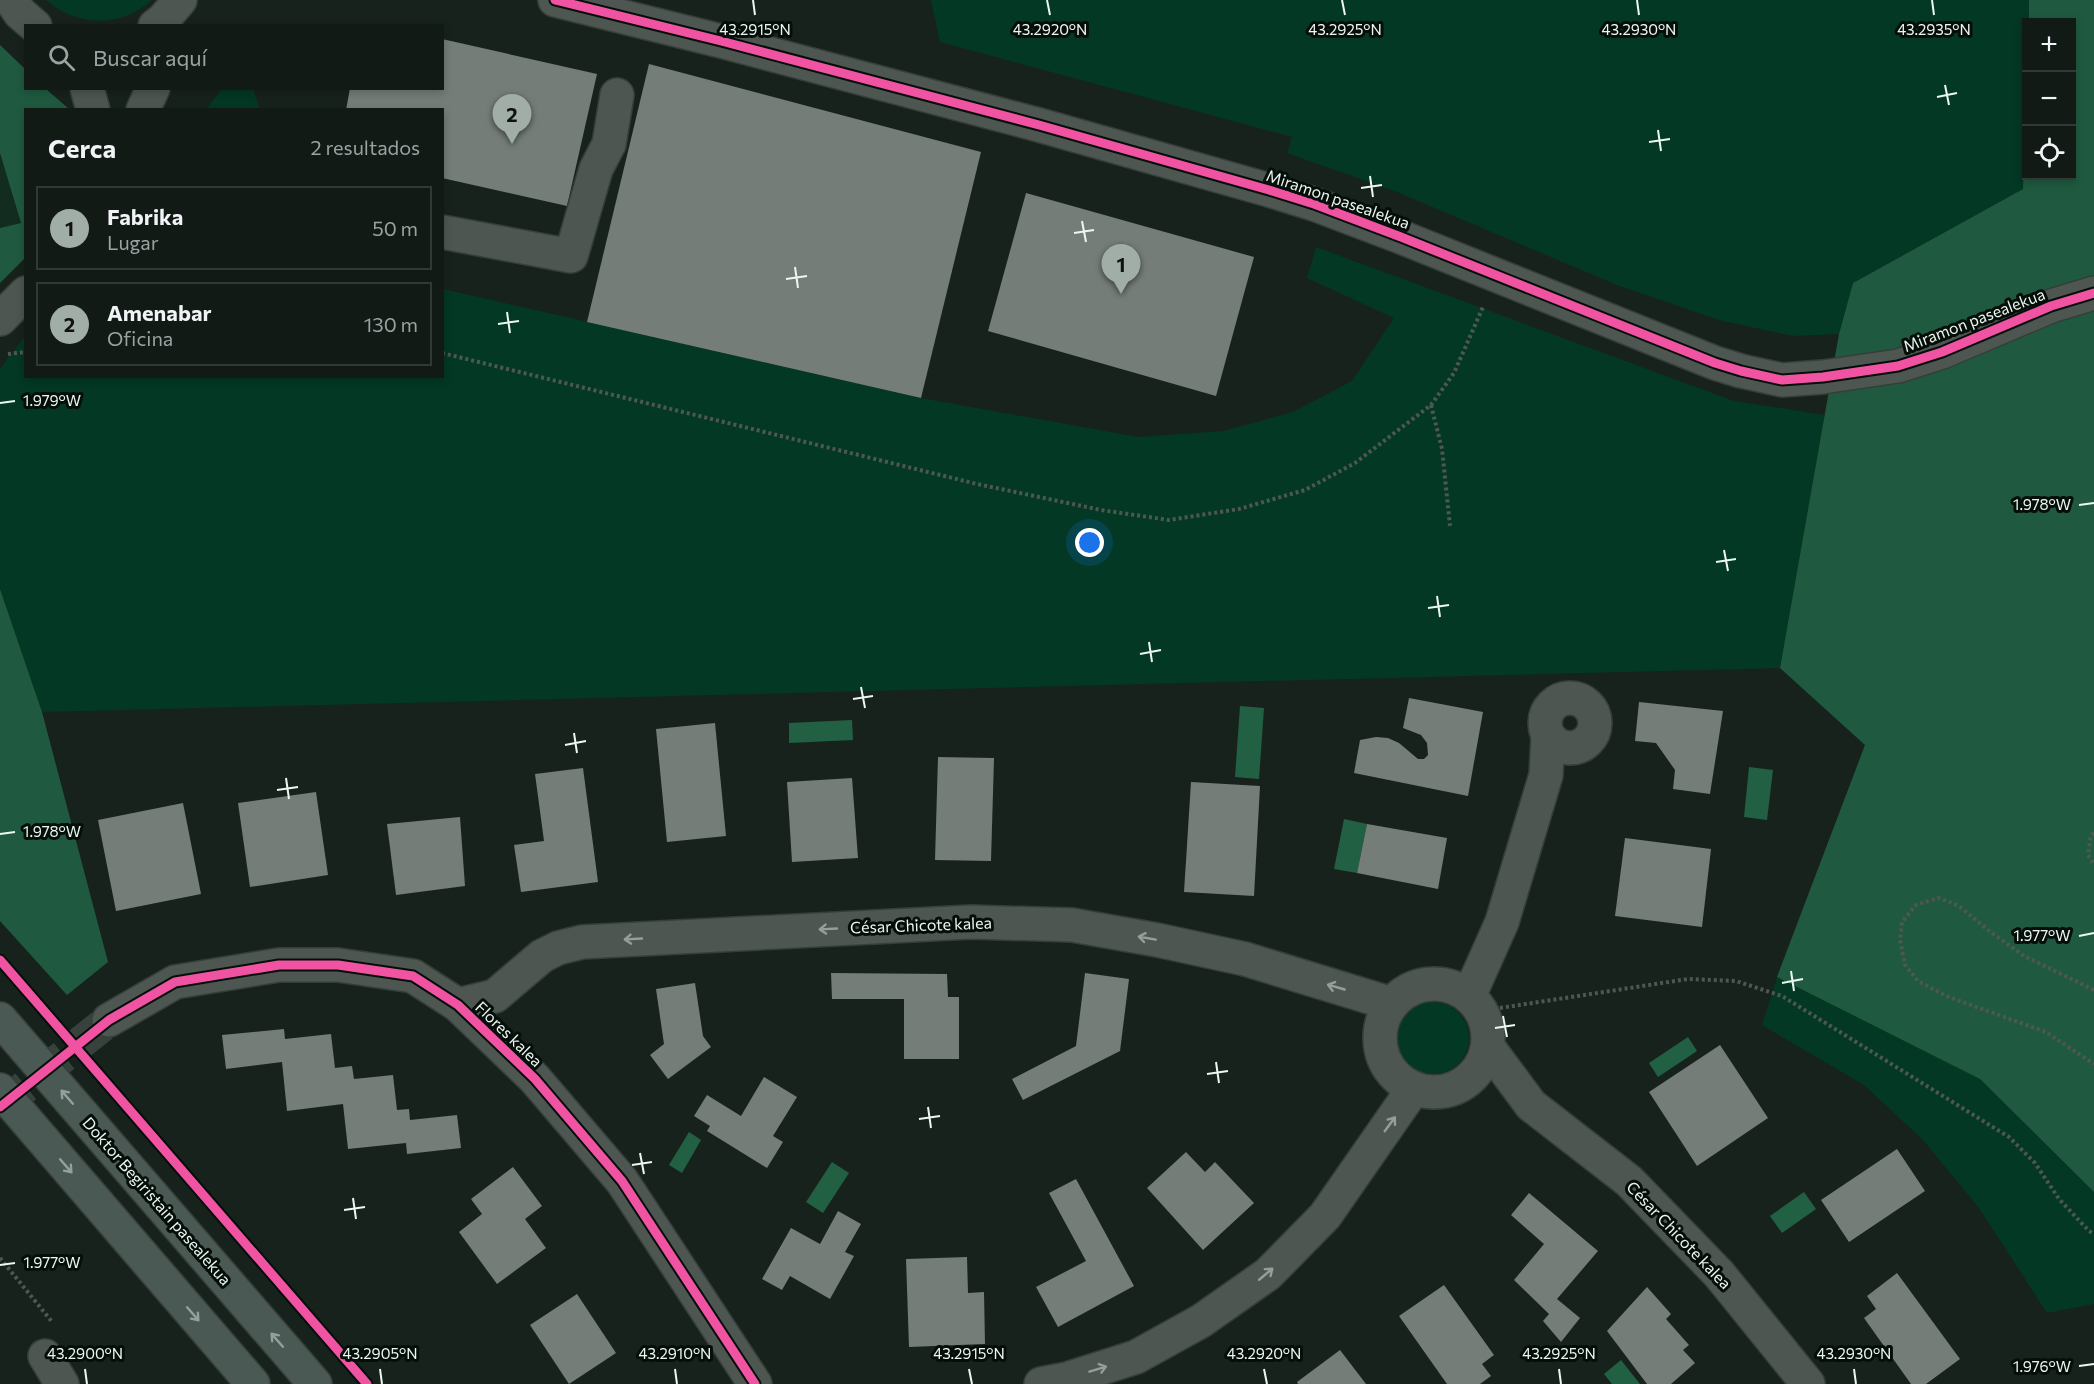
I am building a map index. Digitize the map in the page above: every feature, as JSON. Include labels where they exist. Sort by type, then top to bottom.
[{"type":"main road","name":"Doktor Begiristain pasealekua","points":[[0,1019],[315,1384]]},
{"type":"main road","points":[[0,1090],[253,1384]]},
{"type":"street","points":[[11,0],[33,24]]},
{"type":"street","name":"Miramon pasealekua","points":[[555,0],[711,38],[1269,189],[1357,220],[1715,363],[1782,380],[1823,377],[1898,366],[1961,345],[2051,306],[2094,293]]},
{"type":"street","points":[[88,90],[92,108]]},
{"type":"street","points":[[144,108],[152,90]]},
{"type":"street","points":[[444,232],[571,256],[596,170],[609,144],[617,95]]},
{"type":"street","points":[[0,320],[24,295]]},
{"type":"street","points":[[1475,1003],[1503,922],[1546,775],[1559,742]]},
{"type":"street","name":"César Chicote kalea","points":[[458,1005],[495,996],[542,956],[558,948],[582,942],[971,922],[1072,926],[1157,940],[1245,959],[1392,1004]]},
{"type":"street","name":"Flores kalea","points":[[109,1020],[175,982],[279,965],[338,965],[413,976],[458,1005],[535,1079],[622,1181],[755,1384]]},
{"type":"street","points":[[1424,984],[1452,986],[1475,1003],[1488,1028],[1488,1047],[1475,1074],[1461,1085],[1443,1091],[1424,1091],[1398,1078],[1386,1063],[1380,1045],[1383,1020],[1392,1004],[1406,991],[1424,984]]},
{"type":"street","name":"César Chicote kalea","points":[[1488,1047],[1531,1105],[1629,1181],[1719,1274],[1808,1384]]},
{"type":"street","name":"César Chicote kalea","points":[[1461,1085],[1531,1105]]},
{"type":"street","points":[[1041,1384],[1066,1379],[1136,1357],[1201,1321],[1268,1274],[1325,1216],[1414,1088]]},
{"type":"street","points":[[45,1356],[62,1384]]},
{"type":"path","points":[[444,353],[977,484],[1101,510],[1169,520],[1239,509],[1305,490],[1355,463],[1431,405],[1454,373],[1496,276]]},
{"type":"path","points":[[0,355],[24,352]]},
{"type":"path","points":[[1431,405],[1442,450],[1450,526]]},
{"type":"path","points":[[2094,833],[2091,835],[2088,855],[2094,864]]},
{"type":"path","points":[[2094,990],[2024,956],[1959,906],[1939,898],[1916,906],[1902,922],[1900,940],[1905,965],[1918,981],[1946,996],[2046,1032],[2094,1064]]},
{"type":"path","points":[[1475,1003],[1688,979],[1736,981],[1782,996],[2009,1137],[2035,1163],[2059,1198],[2094,1234]]},
{"type":"path","points":[[0,1258],[63,1335],[45,1356]]},
{"type":"shaded area","points":[[46,0],[152,0],[127,16],[99,21],[71,15]]},
{"type":"shaded area","points":[[931,0],[2029,0],[2029,18],[2022,18],[2023,189],[1853,283],[1839,334],[1794,336],[1722,321],[1617,285],[1397,192],[1287,153],[1292,137],[940,42]]},
{"type":"shaded area","points":[[2029,0],[2094,0],[2094,1192],[1980,1079],[1777,977],[1865,745],[1780,668],[1839,334],[1853,283],[2023,189],[2023,180],[2076,180],[2076,18],[2029,18]]},
{"type":"shaded area","points":[[0,45],[24,68],[24,90],[47,90],[68,108],[24,108],[24,259],[0,283],[0,228],[21,223],[0,153]]},
{"type":"shaded area","points":[[221,90],[253,90],[260,108],[207,108]]},
{"type":"shaded area","points":[[0,153],[21,223],[0,228]]},
{"type":"shaded area","points":[[1316,247],[1734,401],[1825,415],[1780,668],[42,712],[0,589],[0,369],[24,337],[24,378],[444,378],[444,289],[921,398],[1138,437],[1223,431],[1293,412],[1352,381],[1394,318],[1307,278]]},
{"type":"shaded area","points":[[0,589],[42,712],[108,962],[67,995],[0,921]]},
{"type":"shaded area","points":[[1240,706],[1264,708],[1259,779],[1235,777]]},
{"type":"shaded area","points":[[852,720],[853,740],[789,743],[789,723]]},
{"type":"shaded area","points":[[1749,767],[1773,770],[1767,820],[1744,817]]},
{"type":"shaded area","points":[[1344,819],[1367,824],[1357,873],[1334,869]]},
{"type":"shaded area","points":[[1777,977],[1980,1079],[2094,1192],[2094,1304],[2047,1313],[1979,1208],[1923,1140],[1864,1085],[1762,1025]]},
{"type":"shaded area","points":[[1440,1002],[1459,1012],[1467,1024],[1469,1038],[1467,1052],[1459,1064],[1447,1072],[1426,1074],[1407,1064],[1399,1052],[1397,1031],[1407,1012],[1419,1004]]},
{"type":"shaded area","points":[[1688,1037],[1697,1051],[1658,1077],[1649,1063]]},
{"type":"shaded area","points":[[689,1132],[701,1140],[682,1173],[669,1165]]},
{"type":"shaded area","points":[[832,1162],[849,1173],[823,1213],[806,1202]]},
{"type":"shaded area","points":[[1804,1192],[1816,1209],[1782,1233],[1770,1216]]},
{"type":"shaded area","points":[[1621,1360],[1640,1384],[1612,1384],[1604,1374]]},
{"type":"building","points":[[444,39],[597,74],[567,206],[444,178],[444,108],[346,108],[350,90],[444,90]]},
{"type":"building","points":[[649,64],[981,152],[921,398],[587,322]]},
{"type":"building","points":[[1026,193],[1254,257],[1216,396],[988,331]]},
{"type":"building","points":[[1409,698],[1483,712],[1468,796],[1354,773],[1360,740],[1376,737],[1388,738],[1399,743],[1418,759],[1424,759],[1428,755],[1427,743],[1421,735],[1403,728]]},
{"type":"building","points":[[1639,702],[1723,711],[1710,794],[1673,789],[1675,770],[1656,743],[1635,741]]},
{"type":"building","points":[[715,723],[726,836],[667,842],[656,729]]},
{"type":"building","points":[[938,757],[994,758],[991,861],[935,860]]},
{"type":"building","points":[[583,768],[598,882],[521,892],[514,845],[544,841],[535,774]]},
{"type":"building","points":[[852,778],[858,858],[792,862],[787,782]]},
{"type":"building","points":[[1191,782],[1260,786],[1254,896],[1184,892]]},
{"type":"building","points":[[316,792],[328,875],[250,887],[238,803]]},
{"type":"building","points":[[183,803],[201,894],[116,911],[98,820]]},
{"type":"building","points":[[460,817],[465,886],[396,895],[387,824]]},
{"type":"building","points":[[1367,824],[1447,838],[1438,889],[1357,873]]},
{"type":"building","points":[[1625,838],[1711,849],[1702,927],[1615,916]]},
{"type":"building","points":[[831,973],[947,974],[948,997],[959,997],[959,1059],[904,1059],[904,999],[832,999]]},
{"type":"building","points":[[1085,973],[1129,979],[1120,1051],[1023,1100],[1012,1079],[1076,1046]]},
{"type":"building","points":[[695,983],[703,1036],[711,1047],[668,1079],[650,1055],[664,1044],[656,989]]},
{"type":"building","points":[[284,1029],[285,1039],[331,1034],[335,1068],[352,1066],[354,1079],[393,1075],[397,1110],[409,1109],[410,1120],[457,1115],[461,1148],[407,1154],[406,1143],[348,1149],[343,1104],[287,1111],[282,1062],[226,1069],[222,1035]]},
{"type":"building","points":[[1720,1045],[1768,1118],[1697,1166],[1649,1092]]},
{"type":"building","points":[[764,1077],[797,1097],[773,1136],[783,1142],[767,1168],[707,1131],[710,1126],[694,1116],[707,1095],[741,1116]]},
{"type":"building","points":[[1897,1149],[1925,1191],[1849,1242],[1821,1200]]},
{"type":"building","points":[[1186,1152],[1205,1172],[1215,1162],[1254,1203],[1203,1250],[1147,1188]]},
{"type":"building","points":[[513,1167],[542,1206],[525,1219],[546,1248],[497,1284],[459,1232],[482,1214],[471,1199]]},
{"type":"building","points":[[1076,1179],[1134,1286],[1058,1327],[1036,1287],[1086,1261],[1049,1193]]},
{"type":"building","points":[[1529,1193],[1598,1251],[1557,1299],[1580,1318],[1561,1342],[1543,1321],[1549,1314],[1514,1280],[1544,1244],[1511,1215]]},
{"type":"building","points":[[838,1211],[861,1224],[845,1252],[854,1256],[830,1299],[790,1276],[782,1290],[762,1279],[791,1228],[820,1244]]},
{"type":"building","points":[[967,1257],[968,1293],[984,1292],[985,1344],[909,1347],[906,1259]]},
{"type":"building","points":[[1897,1273],[1960,1359],[1926,1384],[1911,1384],[1864,1318],[1876,1309],[1867,1296]]},
{"type":"building","points":[[1444,1285],[1494,1355],[1482,1364],[1491,1376],[1480,1384],[1447,1384],[1399,1316]]},
{"type":"building","points":[[1647,1287],[1671,1314],[1666,1319],[1689,1345],[1683,1350],[1695,1363],[1671,1384],[1647,1384],[1607,1331]]},
{"type":"building","points":[[577,1294],[616,1353],[569,1384],[530,1325]]},
{"type":"building","points":[[1340,1350],[1366,1384],[1298,1384],[1297,1382]]},
{"type":"tunnel","points":[[0,1107],[109,1020]]},
{"type":"cycle path","points":[[555,0],[721,41],[1039,125],[1269,190],[1314,204],[1401,237],[1715,363],[1782,380],[1823,377],[1898,366],[1942,352],[2051,306],[2094,293]]},
{"type":"cycle path","points":[[0,960],[367,1384]]},
{"type":"cycle path","points":[[0,1107],[109,1020],[175,982],[279,965],[338,965],[413,976],[458,1005],[535,1079],[622,1181],[755,1384]]},
{"type":"place","name":"Amenabar","points":[[512,144]]},
{"type":"place","name":"Fabrika","points":[[1121,294]]}]
